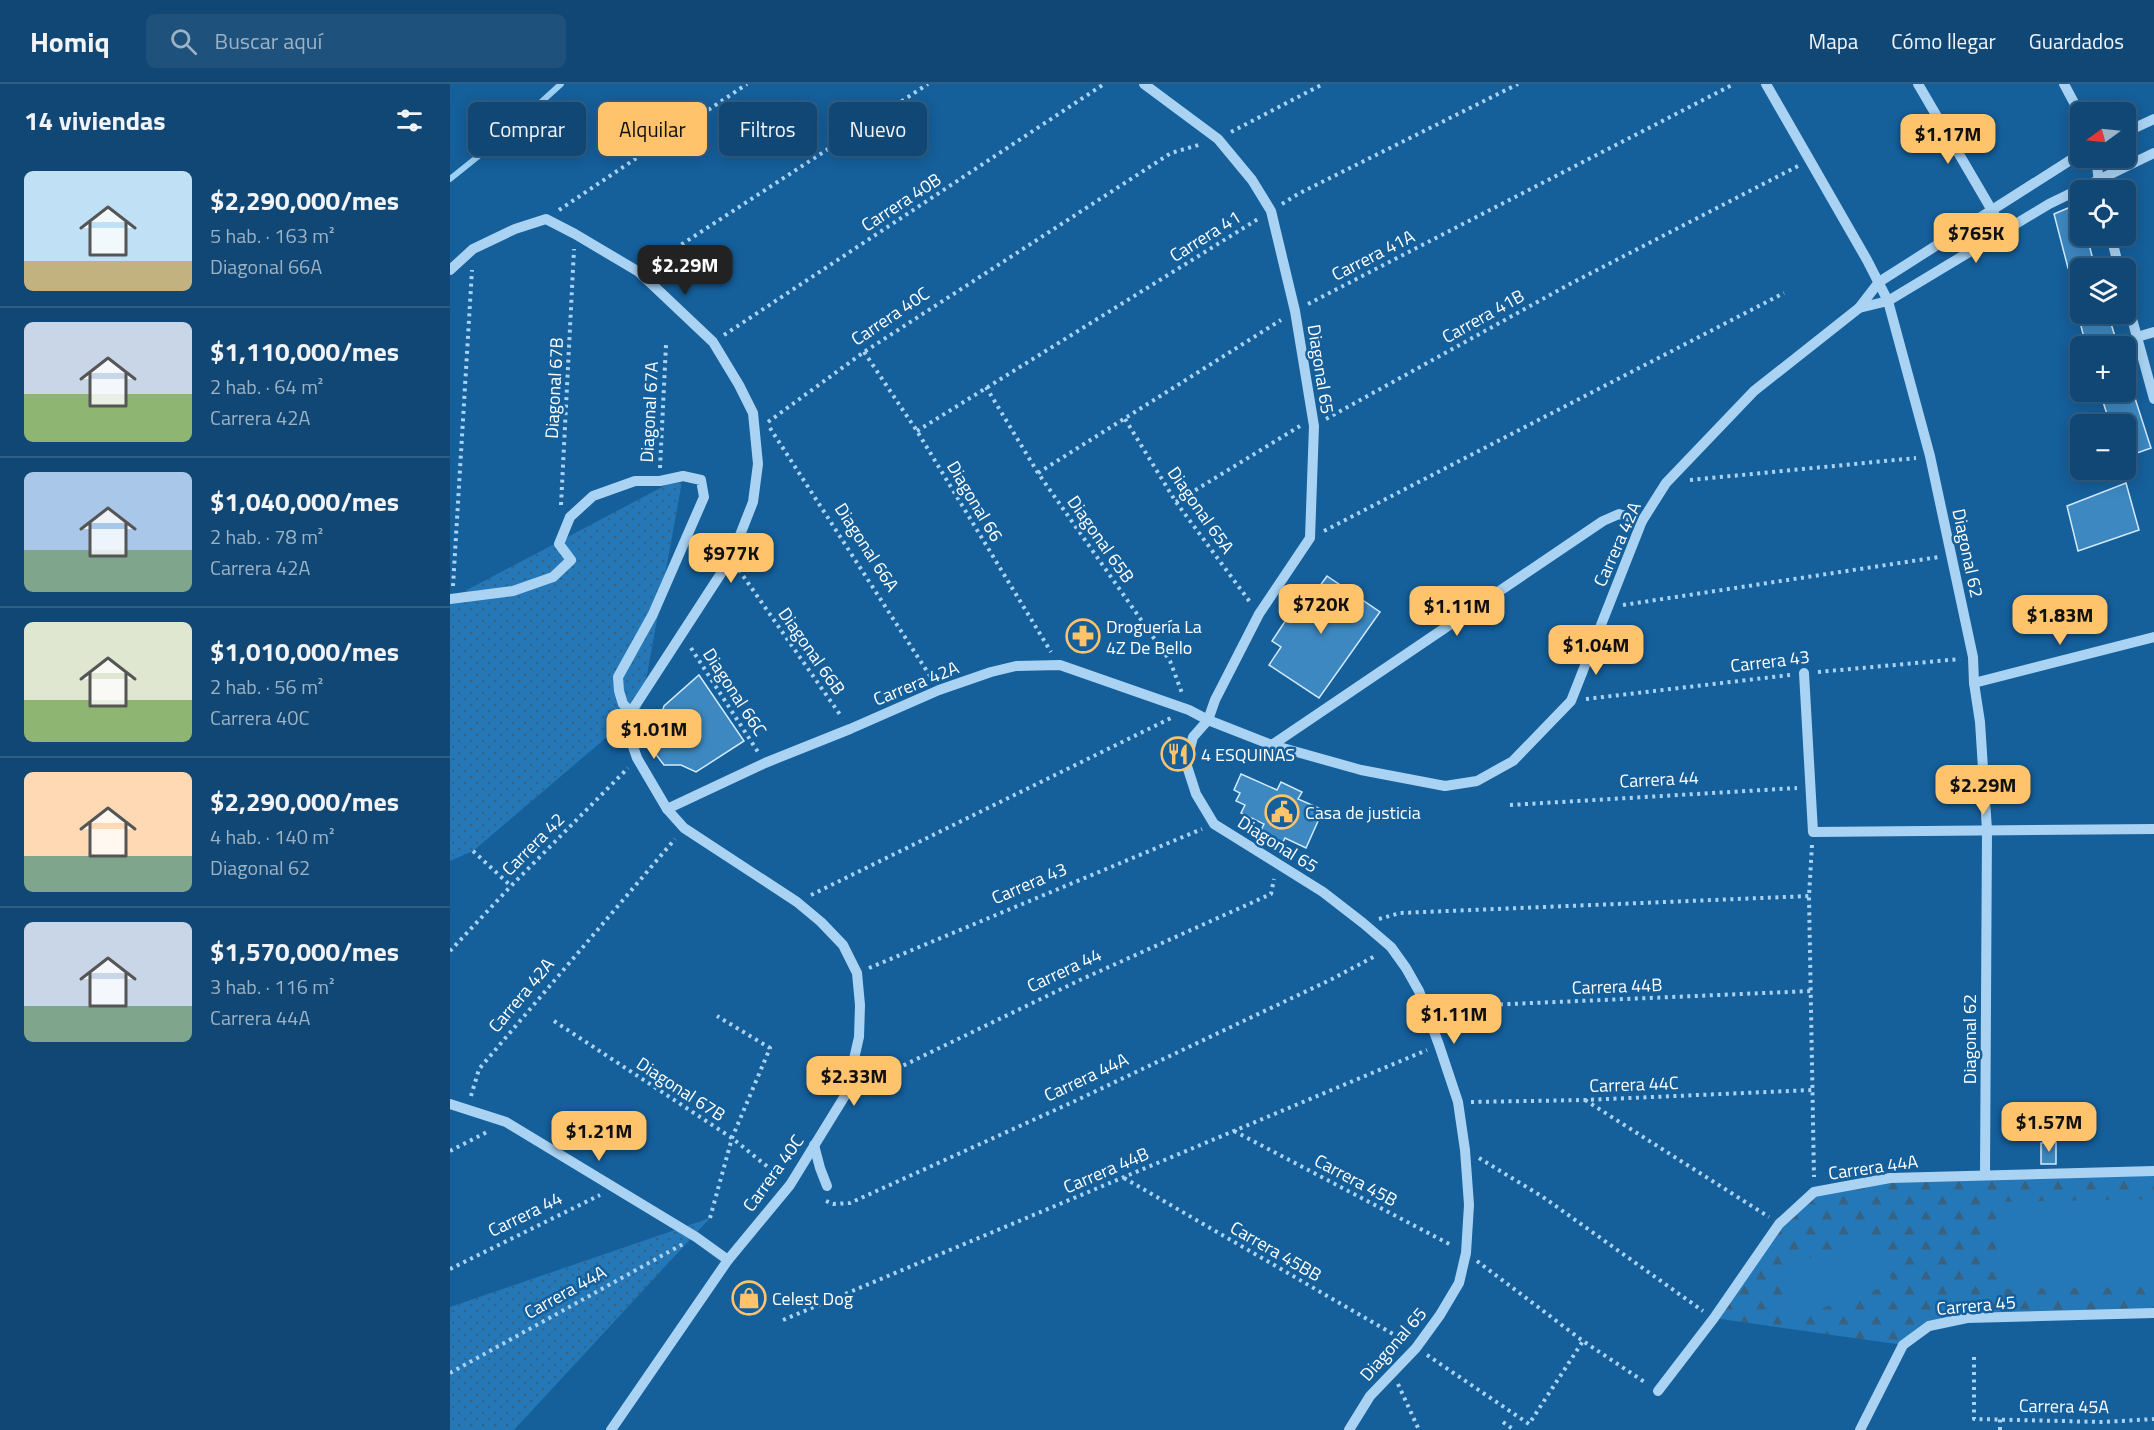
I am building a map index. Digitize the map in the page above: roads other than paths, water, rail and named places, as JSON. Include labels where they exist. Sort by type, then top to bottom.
[{"type":"street","name":"Diagonal 65","points":[[1144,84],[1218,139],[1252,180],[1271,211],[1295,311],[1314,426],[1310,538],[1259,614],[1215,700],[1208,720],[1193,737],[1186,763],[1196,794],[1214,824],[1323,892],[1363,922],[1390,947],[1410,976],[1425,1008],[1458,1102],[1465,1150],[1469,1205],[1466,1253],[1459,1283],[1440,1315],[1416,1348],[1370,1396],[1348,1430]]},
{"type":"street","name":"Diagonal 62","points":[[1766,84],[1888,301],[1930,456],[1973,657],[1988,830],[1985,1174]]},
{"type":"street","points":[[1918,84],[2004,231]]},
{"type":"street","points":[[2064,84],[2074,102]]},
{"type":"street","points":[[2136,127],[2154,119]]},
{"type":"street","name":"Carrera 42A","points":[[2109,180],[2154,153]]},
{"type":"street","points":[[1879,282],[2070,160]]},
{"type":"street","name":"Carrera 42A","points":[[1859,308],[1888,301],[2049,204],[2070,196]]},
{"type":"street","points":[[450,270],[473,249],[515,229],[546,219],[639,272],[713,342],[753,413],[758,464],[753,502],[731,558],[631,712]]},
{"type":"street","name":"Carrera 42A","points":[[667,809],[765,763],[939,690],[1008,668],[1059,665],[1188,710],[1272,745],[1361,770],[1445,786],[1477,781],[1513,761],[1572,701],[1642,521],[1666,483],[1754,391],[1859,308],[1879,282]]},
{"type":"street","points":[[2133,324],[2154,399]]},
{"type":"street","points":[[2137,337],[2154,332]]},
{"type":"street","name":"Carrera 40C","points":[[451,599],[513,591],[553,577],[571,560],[559,544],[570,517],[593,496],[635,481],[660,481],[683,476],[701,480],[704,497],[653,614],[618,676],[619,692],[623,704],[631,712],[629,735],[637,758],[667,809],[684,828],[797,902],[821,922],[843,945],[857,973],[860,1005],[859,1037],[846,1094],[790,1185],[728,1260],[611,1430]]},
{"type":"street","points":[[1272,745],[1603,521],[1620,514],[1642,521]]},
{"type":"street","points":[[1974,683],[2154,637]]},
{"type":"street","points":[[1804,673],[1813,832],[2154,829]]},
{"type":"street","points":[[450,1104],[506,1122],[696,1237],[728,1260]]},
{"type":"street","points":[[814,1145],[827,1186]]},
{"type":"street","name":"Carrera 44A","points":[[1658,1391],[1714,1318],[1779,1224],[1814,1192],[1890,1178],[2154,1171]]},
{"type":"street","name":"Carrera 45","points":[[1860,1430],[1903,1345],[1929,1326],[1967,1318],[2154,1312]]},
{"type":"waterway","points":[[450,179],[506,134],[561,84]]},
{"type":"place","name":"Droguería La 4Z De Bello","points":[[1083,636]]},
{"type":"place","name":"4 ESQUINAS","points":[[1178,754]]},
{"type":"place","name":"Casa de justicia","points":[[1282,812]]},
{"type":"place","name":"Celest Dog","points":[[749,1298]]}]
